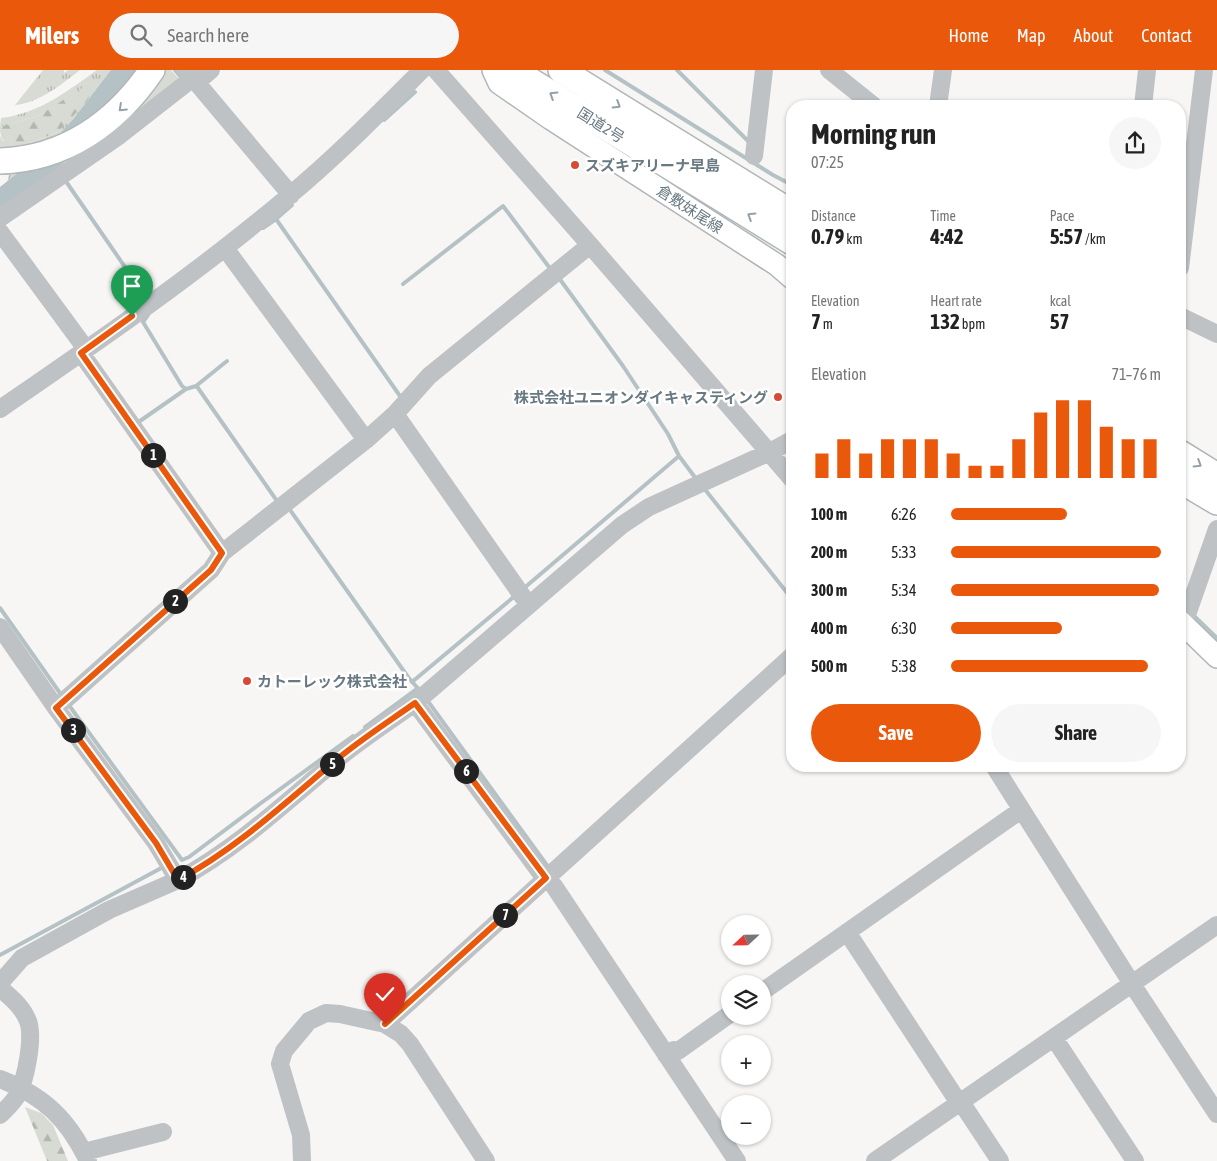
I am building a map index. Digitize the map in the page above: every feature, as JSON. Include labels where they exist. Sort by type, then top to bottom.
[{"type":"highway","points":[[7,160],[53,151],[70,144],[102,125],[127,103],[152,70]]},
{"type":"highway","name":"国道2号","points":[[513,70],[786,238]]},
{"type":"highway","name":"国道2号","points":[[561,70],[786,209]]},
{"type":"highway","points":[[1186,457],[1217,476]]},
{"type":"highway","points":[[1186,484],[1217,502]]},
{"type":"main road","name":"倉敷妹尾線","points":[[493,70],[499,83],[551,119],[777,265],[786,273]]},
{"type":"main road","points":[[1186,619],[1217,657]]},
{"type":"street","points":[[0,218],[120,135],[192,77],[211,70]]},
{"type":"street","points":[[0,409],[228,251],[361,131],[422,70]]},
{"type":"street","points":[[436,70],[786,472]]},
{"type":"street","points":[[754,156],[764,70]]},
{"type":"street","points":[[829,70],[866,100]]},
{"type":"street","points":[[939,100],[943,70]]},
{"type":"street","points":[[1144,100],[1147,70]]},
{"type":"street","points":[[1186,218],[1204,70]]},
{"type":"street","points":[[192,77],[291,195]]},
{"type":"street","points":[[0,232],[222,553]]},
{"type":"street","points":[[62,703],[211,570],[222,553],[366,440],[398,418],[429,376],[590,245]]},
{"type":"street","points":[[228,251],[366,440]]},
{"type":"street","points":[[1186,319],[1217,334]]},
{"type":"street","points":[[398,418],[520,594]]},
{"type":"street","points":[[0,982],[11,968],[28,954],[109,910],[172,869],[218,856],[291,800],[349,750],[415,703],[622,525],[649,507],[786,443]]},
{"type":"street","points":[[1186,612],[1217,529]]},
{"type":"street","points":[[0,627],[62,703],[172,869]]},
{"type":"street","points":[[385,1024],[547,874],[786,661]]},
{"type":"street","points":[[415,703],[547,874],[669,1053],[737,1161]]},
{"type":"street","points":[[998,772],[1217,1114]]},
{"type":"street","points":[[771,986],[1021,810]]},
{"type":"street","points":[[875,1161],[1217,925]]},
{"type":"street","points":[[847,932],[1000,1161]]},
{"type":"street","points":[[0,988],[23,1011],[28,1022],[30,1034],[20,1087],[10,1105],[0,1115]]},
{"type":"street","points":[[302,1161],[301,1135],[280,1064],[284,1051],[309,1021],[326,1013],[340,1014],[385,1024],[401,1034],[410,1044],[486,1161]]},
{"type":"street","points":[[669,1053],[678,1051],[721,1020]]},
{"type":"street","points":[[1054,1038],[1135,1161]]},
{"type":"street","points":[[0,1080],[20,1087],[58,1114],[68,1126],[86,1156],[163,1132]]},
{"type":"green space","points":[[43,70],[64,70],[64,73],[68,70],[80,70],[41,97],[15,105]]},
{"type":"green space","points":[[97,70],[116,70],[73,126],[55,138],[0,154],[0,136],[3,141],[30,143],[58,132],[95,81],[38,116],[0,127],[1,118],[28,111],[52,100]]},
{"type":"green space","points":[[162,70],[171,70],[179,79],[142,109],[61,167],[56,161]]},
{"type":"green space","points":[[95,80],[87,101],[58,132],[30,143],[10,147],[3,140],[0,127],[38,116]]},
{"type":"green space","points":[[34,167],[0,193],[0,188],[6,186],[9,175],[0,175],[0,172]]},
{"type":"green space","points":[[25,1107],[41,1113],[53,1125],[68,1161],[47,1161]]},
{"type":"waterway","points":[[0,201],[48,163],[82,126],[125,70]]},
{"type":"waterway","points":[[175,70],[180,76]]},
{"type":"waterway","points":[[605,70],[786,182]]},
{"type":"waterway","points":[[677,70],[749,142]]},
{"type":"waterway","points":[[384,120],[415,92]]},
{"type":"waterway","points":[[51,160],[59,173]]},
{"type":"waterway","points":[[65,180],[145,296]]},
{"type":"waterway","points":[[292,205],[276,219],[400,396]]},
{"type":"waterway","points":[[403,284],[503,206],[552,271]]},
{"type":"waterway","points":[[263,228],[276,219]]},
{"type":"waterway","points":[[559,278],[623,366],[668,434],[679,456],[697,480]]},
{"type":"waterway","points":[[148,315],[143,322],[182,386],[186,389],[196,386],[198,388],[277,501]]},
{"type":"waterway","points":[[196,386],[227,361]]},
{"type":"waterway","points":[[140,421],[186,389]]},
{"type":"waterway","points":[[523,589],[679,456]]},
{"type":"waterway","points":[[703,487],[786,591]]},
{"type":"waterway","points":[[288,507],[408,677],[421,692]]},
{"type":"waterway","points":[[412,682],[516,595]]},
{"type":"waterway","points":[[0,608],[62,696]]},
{"type":"waterway","points":[[1192,614],[1217,638]]},
{"type":"waterway","points":[[365,727],[418,688]]},
{"type":"waterway","points":[[427,700],[549,868]]},
{"type":"waterway","points":[[68,704],[182,860],[189,857],[353,736]]},
{"type":"waterway","points":[[0,955],[165,866]]},
{"type":"place","name":"スズキアリーナ早島","points":[[575,165]]},
{"type":"place","name":"株式会社ユニオンダイキャスティング","points":[[778,397]]},
{"type":"place","name":"カトーレック株式会社","points":[[247,681]]},
{"type":"route","points":[[132,316],[81,353],[222,553],[211,570],[56,708],[156,843],[178,880],[218,856],[291,800],[349,750],[415,703],[546,878],[385,1024]]}]
